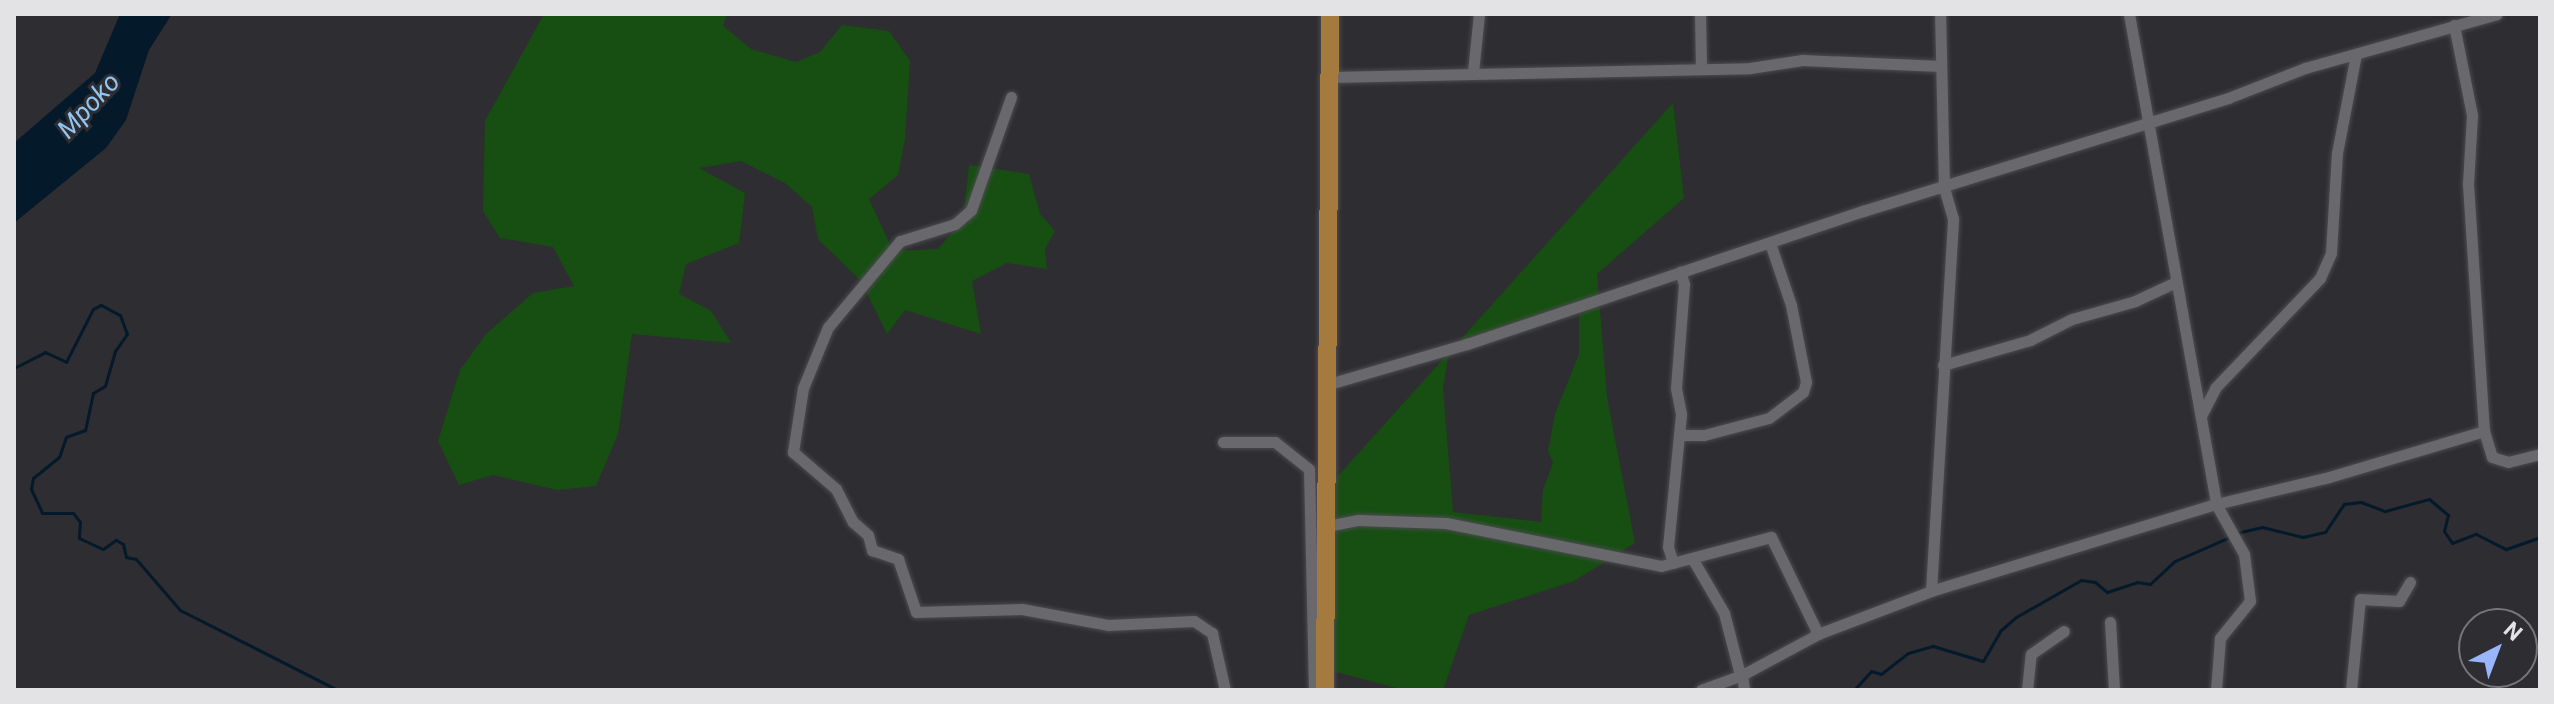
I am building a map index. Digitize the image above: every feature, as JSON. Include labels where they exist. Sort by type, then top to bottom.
[{"type":"main road","points":[[1325,690],[1330,14]]},
{"type":"street","points":[[1473,72],[1479,14]]},
{"type":"street","points":[[1700,14],[1701,66]]},
{"type":"street","points":[[1931,591],[1953,219],[1944,187],[1940,14]]},
{"type":"street","points":[[2129,14],[2216,504],[2244,554],[2250,601],[2220,638],[2216,690]]},
{"type":"street","points":[[1329,384],[1467,344],[2459,20],[2497,14]]},
{"type":"street","points":[[2459,20],[2472,115],[2468,184],[2484,431],[2492,457],[2508,462],[2540,454]]},
{"type":"street","points":[[2200,417],[2215,388],[2320,278],[2331,253],[2337,153],[2356,54]]},
{"type":"street","points":[[1330,77],[1701,66],[1750,68],[1802,60],[1941,66]]},
{"type":"street","points":[[1011,97],[971,210],[955,224],[900,241],[828,327],[803,388],[793,452],[836,489],[853,522],[868,535],[872,550],[898,559],[916,612],[1022,609],[1108,625],[1194,621],[1212,633],[1225,690]]},
{"type":"street","points":[[1679,435],[1704,435],[1769,418],[1803,392],[1806,382],[1791,305],[1770,243]]},
{"type":"street","points":[[1673,563],[1668,547],[1679,435],[1680,272]]},
{"type":"street","points":[[1943,365],[2030,340],[2072,319],[2135,301],[2176,282]]},
{"type":"street","points":[[1701,690],[1741,675],[1818,634],[1931,591],[2216,504],[2329,477],[2484,431]]},
{"type":"street","points":[[1223,442],[1275,442],[1309,469],[1314,690]]},
{"type":"street","points":[[1327,526],[1358,520],[1446,523],[1661,566],[1771,537],[1801,609],[1818,634]]},
{"type":"street","points":[[1692,558],[1724,613],[1744,690]]},
{"type":"street","points":[[2351,690],[2360,599],[2399,601],[2410,582]]},
{"type":"street","points":[[2110,622],[2114,690]]},
{"type":"street","points":[[2027,690],[2031,654],[2064,631]]},
{"type":"green space","points":[[544,14],[727,14],[723,26],[751,49],[796,62],[820,52],[842,25],[889,31],[910,61],[905,139],[898,175],[869,199],[893,251],[938,249],[963,219],[969,165],[1029,174],[1040,214],[1055,231],[1045,249],[1047,269],[1007,263],[972,281],[981,334],[905,310],[887,334],[861,281],[818,239],[812,207],[785,183],[741,161],[699,168],[745,193],[739,243],[686,264],[679,294],[711,311],[731,343],[632,334],[618,434],[596,486],[557,490],[493,475],[459,485],[438,441],[460,370],[486,334],[533,293],[574,286],[553,247],[500,238],[483,211],[485,121]]},
{"type":"green space","points":[[1673,103],[1684,198],[1597,274],[1607,397],[1635,543],[1574,581],[1469,615],[1443,690],[1404,690],[1321,668],[1321,495]],"holes":[[[1579,313],[1579,354],[1555,414],[1548,451],[1553,463],[1543,490],[1541,522],[1453,512],[1443,388],[1448,358],[1461,345],[1515,335]]]},
{"type":"water","name":"Mpoko","points":[[120,14],[172,14],[149,50],[126,120],[106,148],[14,223],[14,143],[95,73]]},
{"type":"waterway","points":[[14,368],[45,352],[66,362],[93,309],[101,305],[120,315],[127,334],[115,351],[105,386],[93,393],[85,430],[66,437],[59,457],[33,478],[31,489],[42,513],[73,513],[80,522],[79,538],[103,549],[116,540],[123,544],[126,557],[136,559],[180,610],[338,690]]},
{"type":"waterway","points":[[2236,533],[2262,527],[2303,537],[2325,532],[2344,504],[2361,502],[2385,511],[2429,499],[2448,515],[2444,531],[2452,543],[2476,534],[2506,549],[2540,537]]},
{"type":"waterway","points":[[1854,690],[1871,671],[1881,674],[1908,653],[1933,646],[1983,661],[2000,631],[2016,617],[2081,580],[2095,582],[2107,592],[2137,582],[2150,584],[2175,561],[2230,537]]}]
